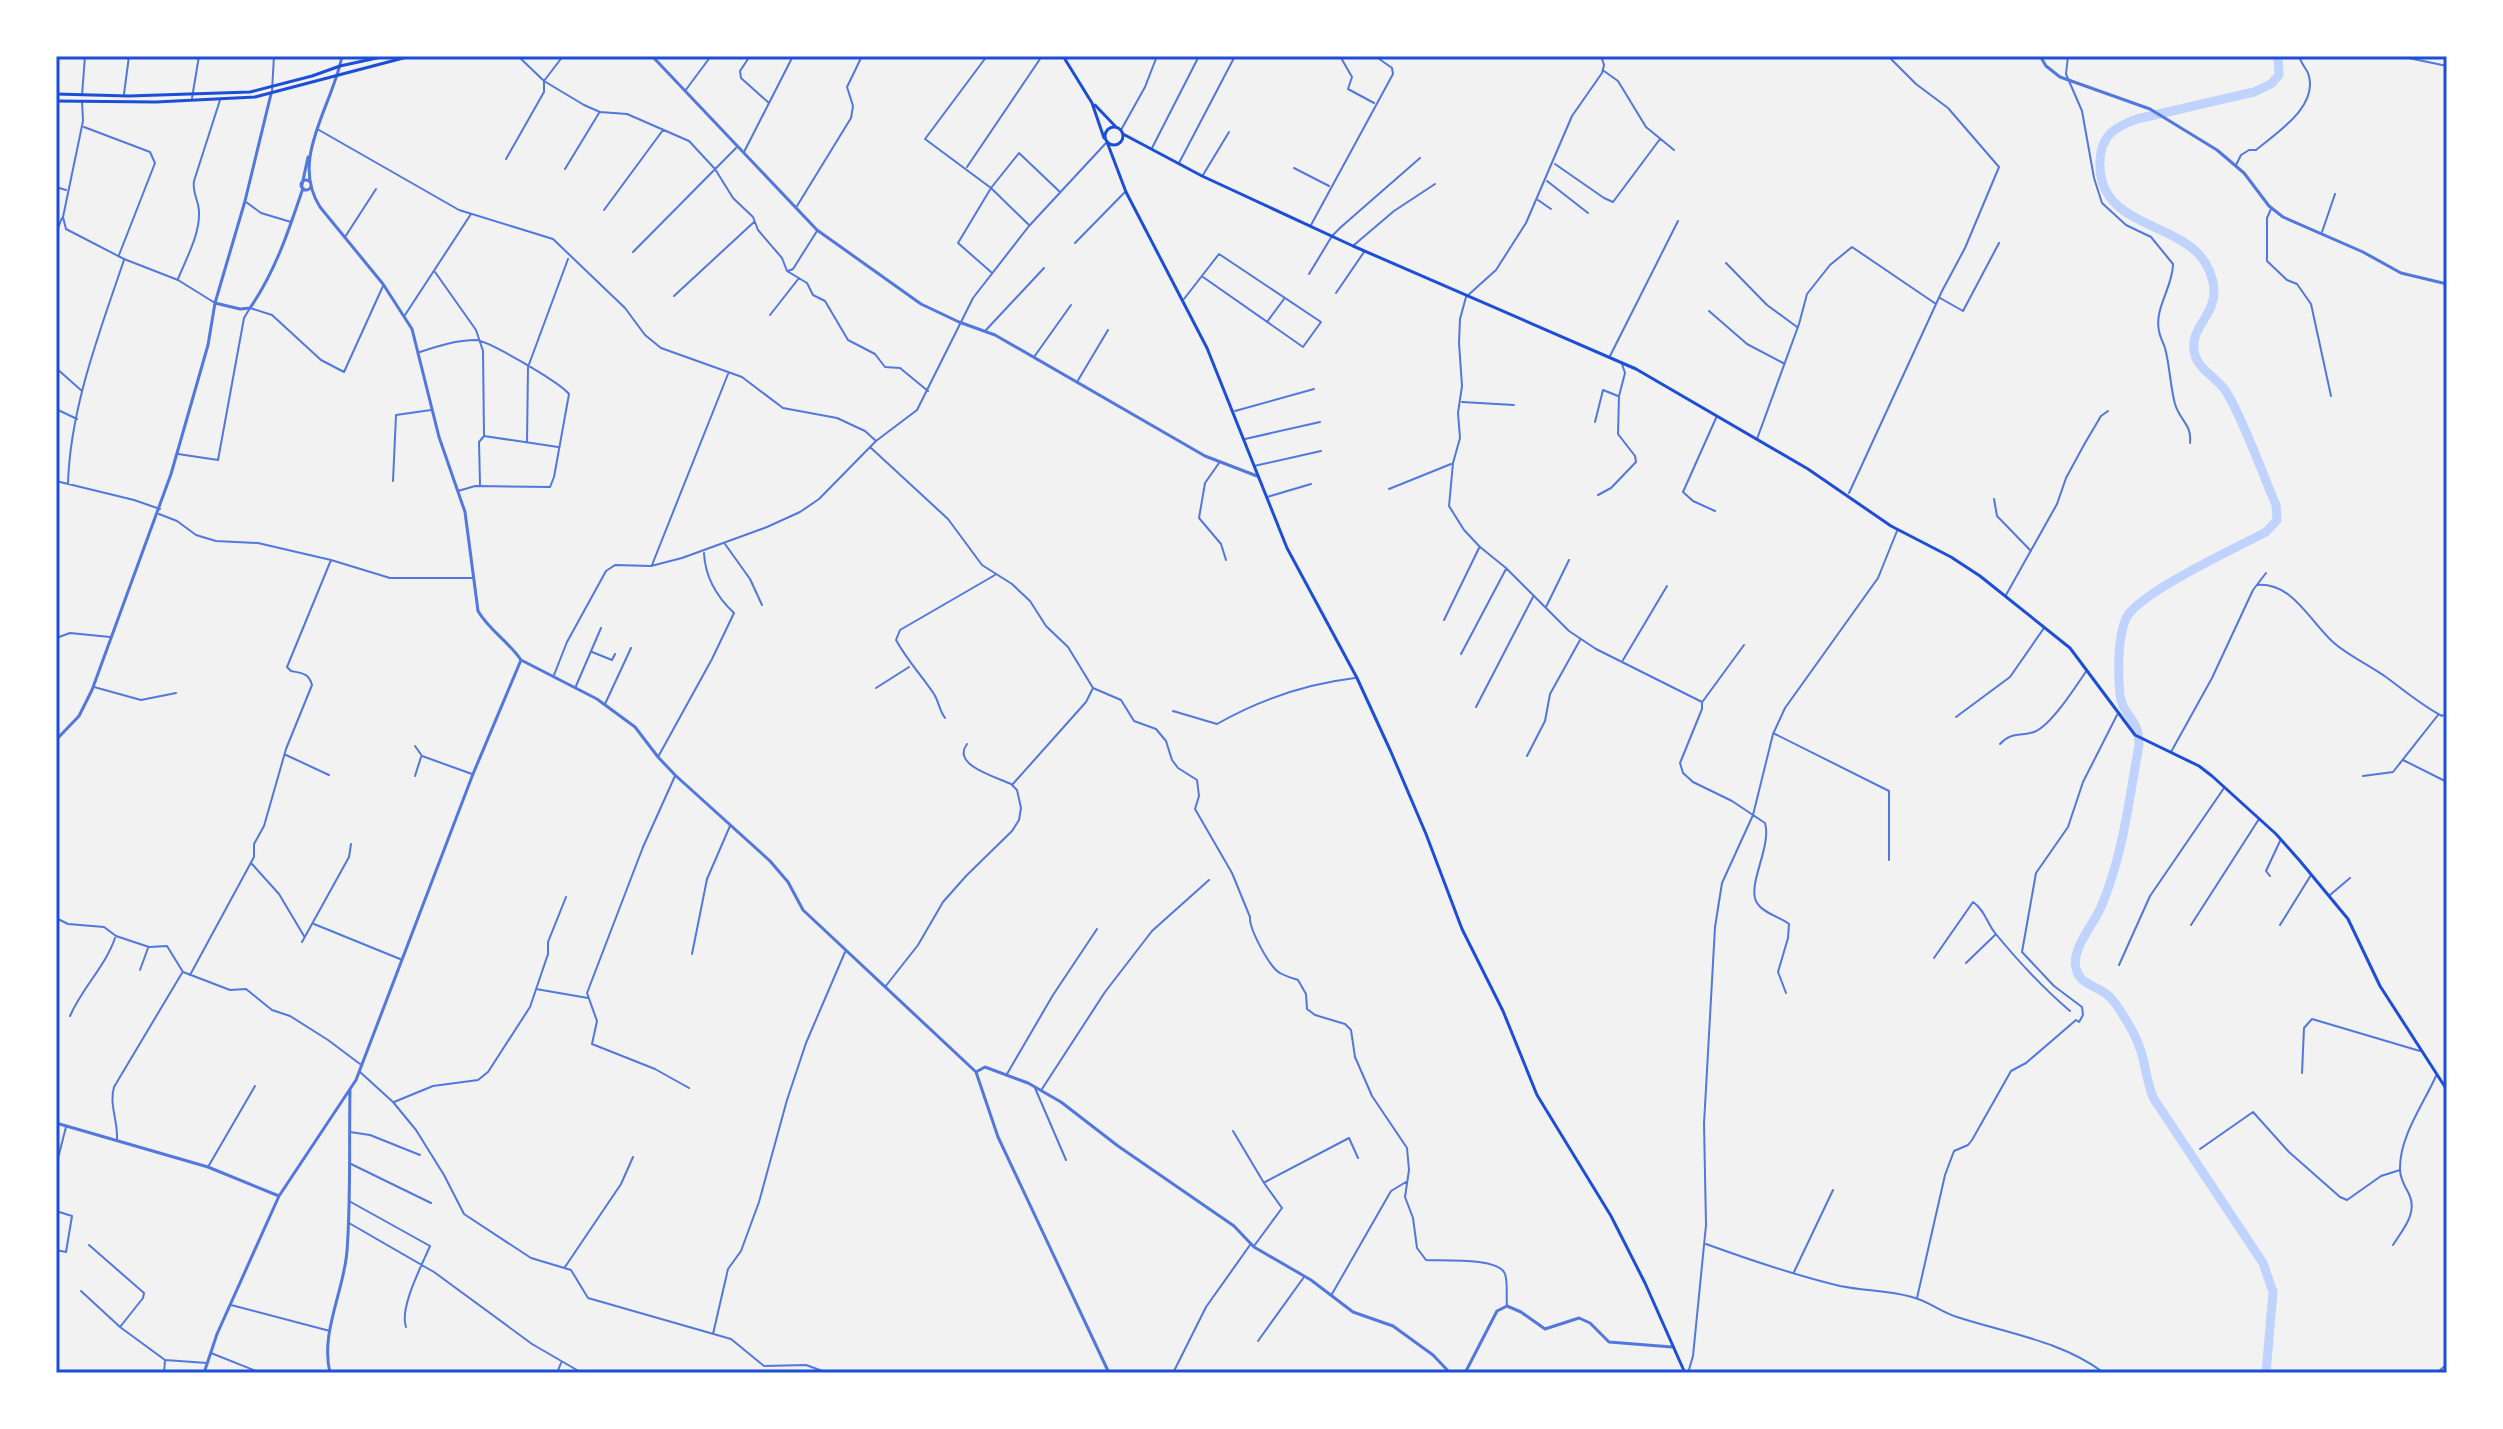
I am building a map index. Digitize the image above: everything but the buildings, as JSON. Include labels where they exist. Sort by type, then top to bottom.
[{"type":"main road","points":[[56,94],[123,96],[250,92],[386,56]]},
{"type":"main road","points":[[56,101],[220,100],[271,93],[411,56]]},
{"type":"main road","points":[[1063,56],[1092,103],[1126,192],[1207,348],[1287,548],[1357,678],[1414,805],[1462,929],[1494,991],[1537,1095],[1611,1216],[1686,1373]]},
{"type":"main road","points":[[1092,103],[1120,130],[1202,176],[1466,297],[1647,375],[1808,469],[1897,530],[1960,562],[2070,648],[2117,715],[2140,739],[2199,766],[2281,840],[2348,919],[2369,966],[2447,1090]]},
{"type":"main road","points":[[1105,140],[1106,130],[1120,130]]},
{"type":"main road","points":[[1105,140],[1117,145],[1121,142],[1120,130]]},
{"type":"street","points":[[56,233],[63,217],[82,126],[85,56]]},
{"type":"street","points":[[123,96],[129,56]]},
{"type":"street","points":[[191,101],[199,56]]},
{"type":"street","points":[[56,740],[79,716],[93,687],[159,511],[208,345],[215,303],[245,201],[273,87],[274,56]]},
{"type":"street","points":[[177,454],[218,460],[244,318],[263,289],[292,223],[310,150],[342,56]]},
{"type":"street","points":[[518,56],[544,81],[600,112],[627,114],[689,141],[715,169],[733,198],[755,222],[771,248],[782,258],[787,271],[807,283],[813,295],[825,301],[848,340],[875,354],[885,367],[900,368],[928,391]]},
{"type":"street","points":[[506,159],[544,92],[544,81],[563,56]]},
{"type":"street","points":[[652,56],[817,230],[921,304],[986,331],[1219,462],[1257,476]]},
{"type":"street","points":[[684,92],[711,56]]},
{"type":"street","points":[[750,56],[740,71],[741,78],[769,103]]},
{"type":"street","points":[[743,153],[793,56]]},
{"type":"street","points":[[797,206],[851,118],[853,106],[847,87],[862,56]]},
{"type":"street","points":[[987,56],[925,139],[991,188],[1029,226]]},
{"type":"street","points":[[966,168],[1042,56]]},
{"type":"street","points":[[1120,130],[1145,87],[1157,56]]},
{"type":"street","points":[[1152,150],[1199,56]]},
{"type":"street","points":[[1178,164],[1235,56]]},
{"type":"street","points":[[1340,56],[1352,77],[1348,89],[1376,104]]},
{"type":"street","points":[[1311,226],[1393,74],[1392,68],[1375,56]]},
{"type":"street","points":[[1601,56],[1603,70],[1572,116],[1526,223],[1496,270],[1466,297],[1460,331],[1460,438],[1453,463],[1449,506],[1464,530],[1480,547],[1506,568],[1569,631],[1702,702]]},
{"type":"street","points":[[1849,493],[1939,297],[1965,248],[1999,167],[1948,108],[1916,84],[1888,56]]},
{"type":"street","points":[[2040,56],[2046,66],[2068,80],[2150,109],[2217,150],[2283,217],[2401,273],[2447,284]]},
{"type":"street","points":[[2068,56],[2066,74],[2082,111],[2094,178],[2102,203],[2126,225],[2151,237],[2173,264],[2158,330],[2177,409],[2191,431],[2190,443]]},
{"type":"street","points":[[2235,166],[2241,155],[2256,150],[2293,120],[2302,107],[2309,85],[2308,74],[2299,56]]},
{"type":"street","points":[[2399,56],[2447,66]]},
{"type":"street","points":[[1603,70],[1618,81],[1646,127],[1674,150]]},
{"type":"street","points":[[178,280],[200,213],[193,192],[194,181],[220,100]]},
{"type":"street","points":[[565,169],[600,112]]},
{"type":"street","points":[[82,126],[150,152],[155,163],[119,257]]},
{"type":"street","points":[[318,129],[459,210],[547,236],[559,243],[569,257],[625,308],[661,348],[728,371],[755,385],[783,408],[837,418],[865,431],[876,441]]},
{"type":"street","points":[[604,210],[664,129]]},
{"type":"street","points":[[1202,176],[1229,132]]},
{"type":"street","points":[[1554,163],[1613,202],[1660,139]]},
{"type":"street","points":[[554,676],[567,642],[606,571],[615,565],[651,566],[704,551],[800,512],[819,499],[876,441],[917,410],[959,322],[992,273],[1105,140]]},
{"type":"street","points":[[633,252],[737,147]]},
{"type":"street","points":[[310,150],[311,184],[317,202]]},
{"type":"street","points":[[992,273],[958,243],[991,188],[1019,153],[1061,193]]},
{"type":"street","points":[[1309,274],[1332,236],[1420,158]]},
{"type":"street","points":[[1294,168],[1330,187]]},
{"type":"street","points":[[303,187],[307,180],[311,184]]},
{"type":"street","points":[[1546,181],[1588,213]]},
{"type":"street","points":[[303,187],[308,189],[311,184]]},
{"type":"street","points":[[1353,246],[1394,211],[1435,184]]},
{"type":"street","points":[[56,187],[68,191]]},
{"type":"street","points":[[303,187],[405,315],[420,352],[432,410],[470,534],[473,578],[481,616],[521,660],[575,687],[635,727],[675,775],[770,861],[788,882],[803,910],[976,1072],[998,1137],[1109,1373]]},
{"type":"street","points":[[345,238],[376,189]]},
{"type":"street","points":[[1075,243],[1126,192]]},
{"type":"street","points":[[2322,233],[2335,194]]},
{"type":"street","points":[[1537,199],[1551,209]]},
{"type":"street","points":[[245,201],[261,213],[292,223]]},
{"type":"street","points":[[2272,208],[2267,218],[2267,261],[2287,280],[2297,284],[2311,304],[2331,396]]},
{"type":"street","points":[[405,315],[471,214]]},
{"type":"street","points":[[63,217],[66,229],[119,257],[178,280],[215,303],[272,315],[321,360],[344,372],[383,284]]},
{"type":"street","points":[[1609,357],[1678,221]]},
{"type":"street","points":[[674,296],[755,222]]},
{"type":"street","points":[[787,271],[793,269],[817,230]]},
{"type":"street","points":[[1939,297],[1963,311],[1999,243]]},
{"type":"street","points":[[1756,440],[1807,294],[1830,265],[1852,247],[1936,304]]},
{"type":"street","points":[[1336,293],[1364,251]]},
{"type":"street","points":[[1183,300],[1219,254],[1321,322],[1303,347],[1203,277]]},
{"type":"street","points":[[527,442],[528,367],[569,257]]},
{"type":"street","points":[[68,484],[68,466],[84,393],[124,259]]},
{"type":"street","points":[[1726,263],[1767,305],[1798,327]]},
{"type":"street","points":[[986,331],[1044,268]]},
{"type":"street","points":[[435,272],[476,330],[483,351],[484,436],[479,442],[480,487]]},
{"type":"street","points":[[770,315],[799,278]]},
{"type":"street","points":[[1267,322],[1285,298]]},
{"type":"street","points":[[1033,358],[1071,305]]},
{"type":"street","points":[[1709,311],[1747,344],[1784,363]]},
{"type":"street","points":[[1076,383],[1108,330]]},
{"type":"street","points":[[420,352],[450,343],[479,340],[569,394],[550,487],[480,487],[457,491]]},
{"type":"street","points":[[1598,495],[1611,488],[1636,462],[1635,456],[1618,434],[1619,396],[1625,373],[1622,363]]},
{"type":"street","points":[[56,368],[84,393]]},
{"type":"street","points":[[651,566],[728,371]]},
{"type":"street","points":[[1233,411],[1314,389]]},
{"type":"street","points":[[1595,422],[1603,390],[1619,396]]},
{"type":"street","points":[[1461,402],[1514,405]]},
{"type":"street","points":[[56,409],[78,419]]},
{"type":"street","points":[[393,481],[396,415],[432,410]]},
{"type":"street","points":[[2005,596],[2057,504],[2066,478],[2101,416],[2108,411]]},
{"type":"street","points":[[1715,511],[1693,501],[1683,492],[1716,417]]},
{"type":"street","points":[[1244,439],[1320,422]]},
{"type":"street","points":[[484,436],[560,447]]},
{"type":"street","points":[[870,447],[877,457],[925,495],[948,519],[982,565],[1012,584],[1030,601],[1046,626],[1068,647],[1093,688],[1121,700],[1134,721],[1156,729],[1166,741],[1172,760],[1197,780],[1199,796],[1195,809],[1232,873],[1250,917],[1249,924],[1265,954],[1277,972],[1298,980],[1306,994],[1307,1009],[1315,1015],[1345,1024],[1351,1030],[1355,1057],[1372,1096],[1407,1148],[1409,1170],[1405,1197],[1413,1218],[1417,1248],[1426,1260],[1487,1261],[1501,1268],[1506,1275],[1507,1306]]},
{"type":"street","points":[[1253,467],[1321,451]]},
{"type":"street","points":[[1219,462],[1205,483],[1199,518],[1221,544],[1226,560]]},
{"type":"street","points":[[1389,489],[1453,463]]},
{"type":"street","points":[[56,481],[159,511],[196,535],[216,541],[258,543],[390,578],[473,578]]},
{"type":"street","points":[[1266,497],[1311,484]]},
{"type":"street","points":[[1994,499],[1997,516],[2031,552]]},
{"type":"street","points":[[1686,1373],[1693,1356],[1704,1244],[1704,1124],[1715,927],[1722,883],[1753,815],[1773,734],[1785,708],[1878,578],[1897,530]]},
{"type":"street","points":[[724,543],[750,579],[762,605]]},
{"type":"street","points":[[1444,620],[1480,547]]},
{"type":"street","points":[[658,757],[734,613],[711,585],[705,570],[704,551]]},
{"type":"street","points":[[190,975],[254,857],[254,844],[264,826],[285,754],[312,685],[311,678],[305,673],[291,671],[287,667],[331,560]]},
{"type":"street","points":[[1546,608],[1569,560]]},
{"type":"street","points":[[1461,654],[1506,568]]},
{"type":"street","points":[[2170,753],[2266,573]]},
{"type":"street","points":[[945,718],[936,697],[910,666],[896,640],[900,630],[996,574]]},
{"type":"street","points":[[2257,585],[2268,584],[2280,588],[2312,615],[2334,643],[2389,679],[2413,699],[2442,716],[2447,713]]},
{"type":"street","points":[[1622,661],[1667,586]]},
{"type":"street","points":[[1476,707],[1534,596]]},
{"type":"street","points":[[575,687],[601,628]]},
{"type":"street","points":[[1956,717],[2002,685],[2045,628]]},
{"type":"street","points":[[56,638],[70,633],[113,637]]},
{"type":"street","points":[[1527,756],[1545,721],[1553,686],[1581,639]]},
{"type":"street","points":[[1744,645],[1702,702],[1680,763],[1683,773],[1693,782],[1732,801],[1765,823],[1766,847],[1755,888],[1756,901],[1789,924],[1778,972],[1786,993]]},
{"type":"street","points":[[605,705],[631,648]]},
{"type":"street","points":[[591,652],[612,660],[615,654]]},
{"type":"street","points":[[204,1373],[279,1196],[350,1090],[359,1071],[473,774],[521,660]]},
{"type":"street","points":[[876,688],[910,666]]},
{"type":"street","points":[[2000,744],[2019,733],[2032,733],[2045,726],[2087,669]]},
{"type":"street","points":[[1173,711],[1217,724],[1249,705],[1293,689],[1357,678]]},
{"type":"street","points":[[93,687],[141,700],[176,693]]},
{"type":"street","points":[[1012,785],[1086,702],[1093,688]]},
{"type":"street","points":[[2363,776],[2393,772],[2439,714]]},
{"type":"street","points":[[2016,956],[2022,952],[2036,873],[2068,827],[2083,782],[2117,715]]},
{"type":"street","points":[[1773,734],[1889,791],[1889,860]]},
{"type":"street","points":[[884,988],[918,945],[943,902],[1019,820],[1021,808],[1017,790],[968,764],[962,750],[967,744]]},
{"type":"street","points":[[415,746],[422,756],[473,774]]},
{"type":"street","points":[[285,754],[329,775]]},
{"type":"street","points":[[415,776],[422,756]]},
{"type":"street","points":[[2402,759],[2447,782]]},
{"type":"street","points":[[675,775],[587,993],[597,1021],[592,1044],[655,1069],[689,1088]]},
{"type":"street","points":[[2119,965],[2150,896],[2224,787]]},
{"type":"street","points":[[2191,925],[2259,819]]},
{"type":"street","points":[[692,954],[707,879],[730,826]]},
{"type":"street","points":[[2270,876],[2266,871],[2281,840]]},
{"type":"street","points":[[302,942],[349,857],[351,844]]},
{"type":"street","points":[[251,863],[279,894],[305,937]]},
{"type":"street","points":[[2280,925],[2312,874]]},
{"type":"street","points":[[2330,895],[2350,878]]},
{"type":"street","points":[[1041,1090],[1105,992],[1152,931],[1209,880]]},
{"type":"street","points":[[393,1102],[433,1086],[478,1080],[488,1072],[530,1007],[548,954],[548,942],[566,897]]},
{"type":"street","points":[[1934,958],[1973,902],[1996,934],[2047,991],[2070,1011]]},
{"type":"street","points":[[56,918],[68,924],[104,927],[116,936],[149,947],[167,946],[183,972],[230,990],[246,989],[272,1010],[290,1016],[361,1065]]},
{"type":"street","points":[[313,923],[401,959]]},
{"type":"street","points":[[1006,1075],[1053,995],[1097,929]]},
{"type":"street","points":[[1966,963],[1996,934]]},
{"type":"street","points":[[70,1016],[110,953],[116,936]]},
{"type":"street","points":[[140,970],[149,947]]},
{"type":"street","points":[[713,1334],[728,1269],[741,1251],[759,1202],[806,1043],[846,951]]},
{"type":"street","points":[[1917,1298],[1945,1175],[1954,1151],[1972,1140],[2011,1071],[2026,1063],[2076,1020],[2079,1022],[2083,1015],[2082,1007],[2054,986],[2022,952]]},
{"type":"street","points":[[117,1139],[118,1126],[110,1100],[114,1087],[183,972]]},
{"type":"street","points":[[536,989],[590,998]]},
{"type":"street","points":[[2302,1073],[2304,1028],[2312,1019],[2421,1051]]},
{"type":"street","points":[[976,1072],[985,1067],[1035,1086],[1234,1226],[1252,1245],[1304,1276],[1353,1312],[1393,1326],[1433,1355],[1450,1373]]},
{"type":"street","points":[[359,1071],[393,1102],[421,1139],[464,1214],[531,1258],[575,1273],[588,1298],[737,1342],[764,1366],[806,1365],[828,1373]]},
{"type":"street","points":[[2393,1245],[2412,1212],[2412,1200],[2400,1170],[2412,1123],[2437,1075]]},
{"type":"street","points":[[208,1167],[255,1086]]},
{"type":"street","points":[[1035,1086],[1066,1160]]},
{"type":"street","points":[[330,1373],[331,1331],[347,1257],[350,1090]]},
{"type":"street","points":[[2200,1149],[2253,1112],[2289,1152],[2347,1200],[2381,1176],[2400,1170]]},
{"type":"street","points":[[56,1123],[208,1167],[279,1196]]},
{"type":"street","points":[[56,1166],[66,1126]]},
{"type":"street","points":[[1173,1373],[1206,1307],[1282,1208],[1233,1131]]},
{"type":"street","points":[[349,1132],[370,1135],[420,1155]]},
{"type":"street","points":[[1264,1183],[1349,1138],[1358,1158]]},
{"type":"street","points":[[564,1268],[621,1184],[633,1157]]},
{"type":"street","points":[[348,1163],[431,1203]]},
{"type":"street","points":[[1331,1295],[1391,1191],[1406,1182]]},
{"type":"street","points":[[1794,1273],[1833,1190]]},
{"type":"street","points":[[348,1200],[429,1244],[404,1319],[406,1327]]},
{"type":"street","points":[[56,1211],[72,1216],[66,1252],[56,1250]]},
{"type":"street","points":[[348,1222],[421,1264],[461,1290],[516,1334],[582,1373]]},
{"type":"street","points":[[1704,1244],[1844,1287],[1897,1292],[1917,1298],[1954,1317],[2016,1333],[2084,1359],[2104,1373]]},
{"type":"street","points":[[89,1245],[144,1293],[120,1327]]},
{"type":"street","points":[[1258,1341],[1304,1276]]},
{"type":"street","points":[[81,1291],[120,1327],[165,1360],[207,1363]]},
{"type":"street","points":[[231,1305],[331,1331]]},
{"type":"street","points":[[1465,1373],[1497,1311],[1507,1306],[1545,1329],[1579,1318],[1590,1323],[1609,1342],[1673,1347]]},
{"type":"street","points":[[211,1353],[261,1373]]},
{"type":"street","points":[[164,1373],[165,1360]]},
{"type":"street","points":[[557,1373],[562,1362]]},
{"type":"street","points":[[2437,1373],[2447,1364]]},
{"type":"street","points":[[817,1373],[819,1368]]},
{"type":"street","points":[[339,1373],[377,1371]]},
{"type":"waterway","points":[[2266,1373],[2273,1292],[2263,1263],[2154,1099],[2141,1052],[2125,1018],[2110,997],[2082,979],[2075,961],[2080,945],[2101,907],[2115,868],[2139,745],[2136,728],[2120,695],[2119,654],[2124,622],[2153,593],[2266,532],[2277,520],[2276,505],[2234,406],[2223,387],[2199,363],[2194,350],[2194,340],[2214,296],[2209,270],[2198,254],[2183,241],[2128,213],[2113,201],[2103,184],[2101,152],[2106,138],[2129,122],[2254,92],[2271,84],[2279,75],[2278,56]]}]
